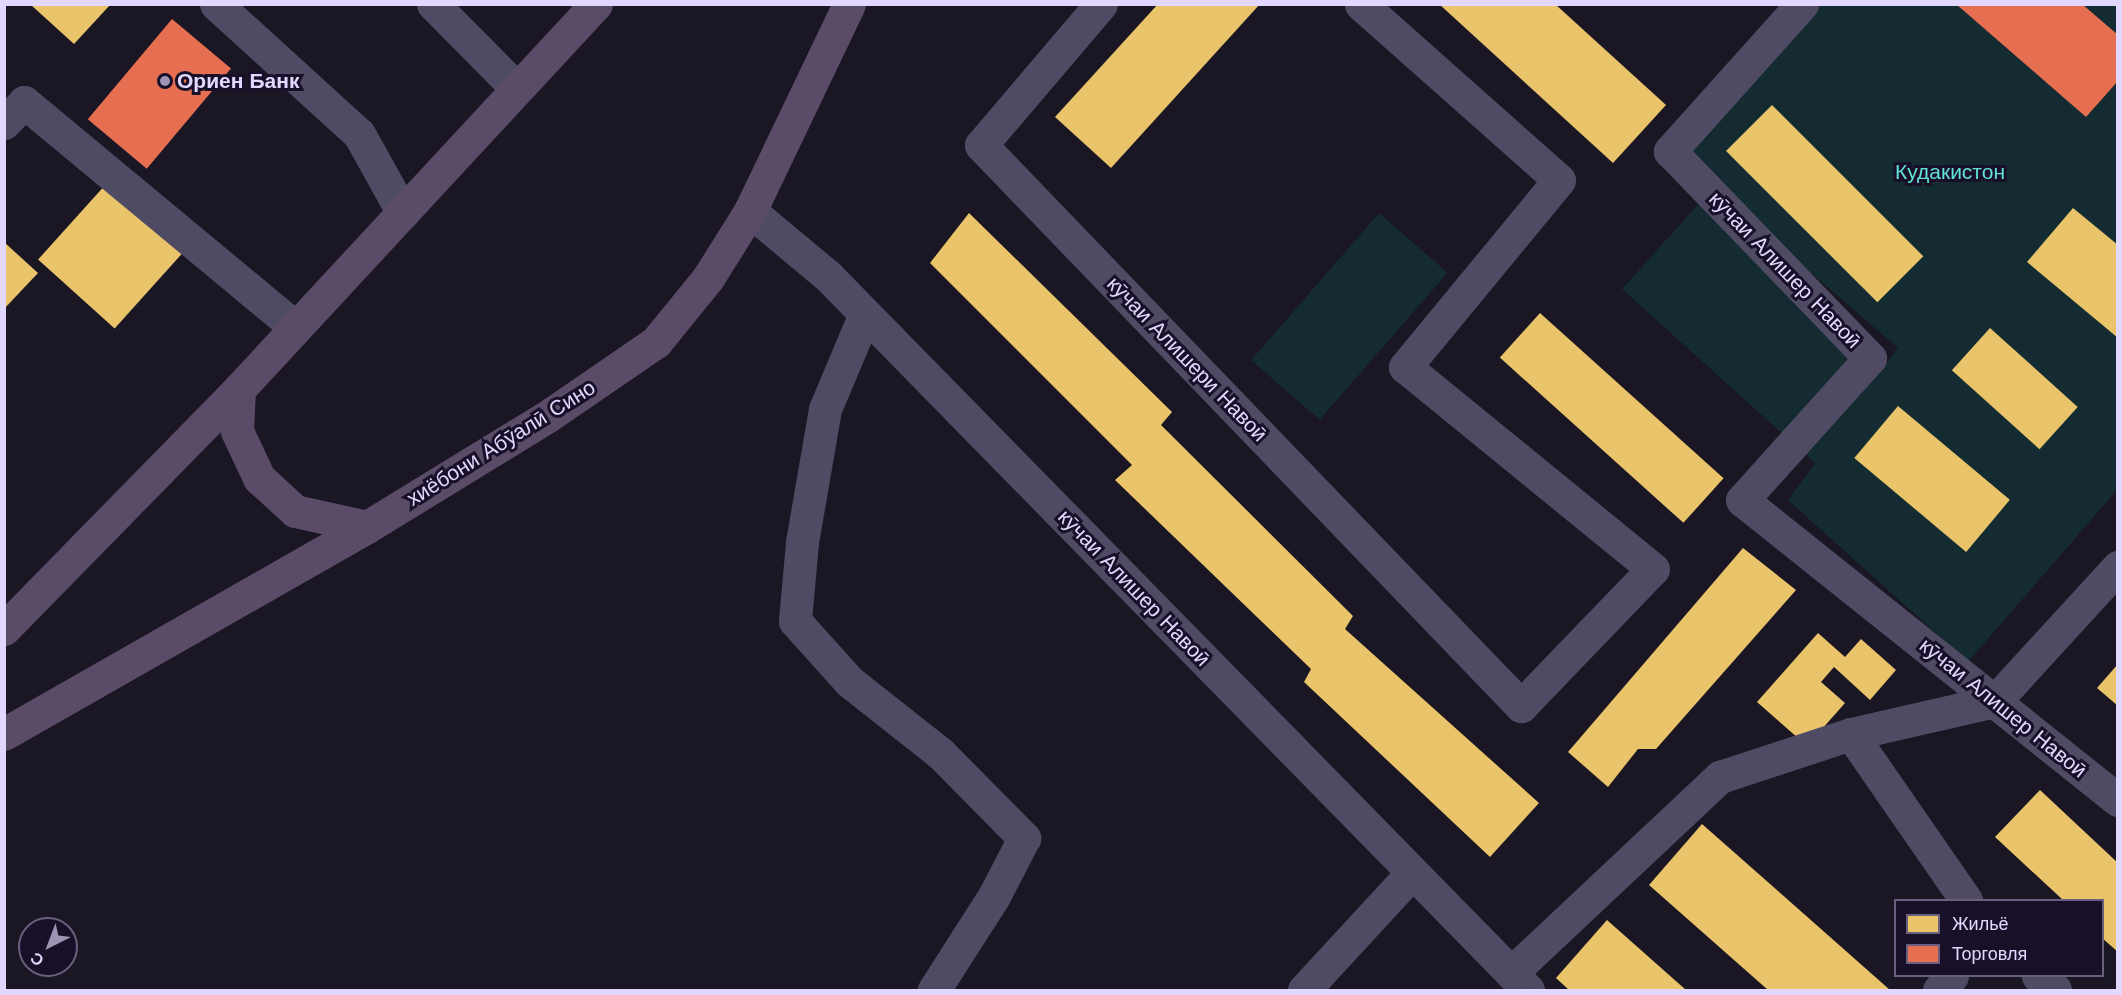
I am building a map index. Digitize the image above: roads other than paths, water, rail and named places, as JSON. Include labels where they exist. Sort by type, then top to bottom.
[{"type":"main road","points":[[7,618],[239,389],[403,213],[515,87],[596,4]]},
{"type":"main road","points":[[822,61],[837,4]]},
{"type":"main road","name":"хиёбони Абӯалӣ Сино","points":[[4,734],[367,527],[548,416],[656,342],[708,278],[750,212],[849,4]]},
{"type":"main road","points":[[239,389],[237,431],[260,478],[296,511],[367,527]]},
{"type":"street","points":[[216,4],[359,134],[403,213]]},
{"type":"street","points":[[433,4],[515,87]]},
{"type":"street","name":"кӯчаи Алишери Навоӣ","points":[[1101,4],[981,145],[1521,706],[1653,568],[1405,366],[1559,180],[1361,4]]},
{"type":"street","name":"кӯчаи Алишер Навоӣ","points":[[1802,4],[1670,151],[1870,358],[1742,500],[2118,800]]},
{"type":"street","points":[[11,104],[295,327]]},
{"type":"street","name":"кӯчаи Алишер Навоӣ","points":[[750,212],[828,276],[1520,982],[1720,777],[1851,734],[1995,701]]},
{"type":"street","points":[[865,314],[825,408],[802,542],[795,621],[850,682],[940,753],[1024,837],[994,896],[934,990]]},
{"type":"street","points":[[1995,701],[2118,567]]},
{"type":"street","points":[[1851,734],[1965,899]]},
{"type":"street","points":[[1304,990],[1412,873]]},
{"type":"street","points":[[1939,990],[1950,977]]},
{"type":"street","points":[[2040,977],[2055,990]]},
{"type":"place","name":"Ориен Банк","points":[[165,81]]},
{"type":"park label","name":"Кудакистон","points":[[1950,172]]}]
